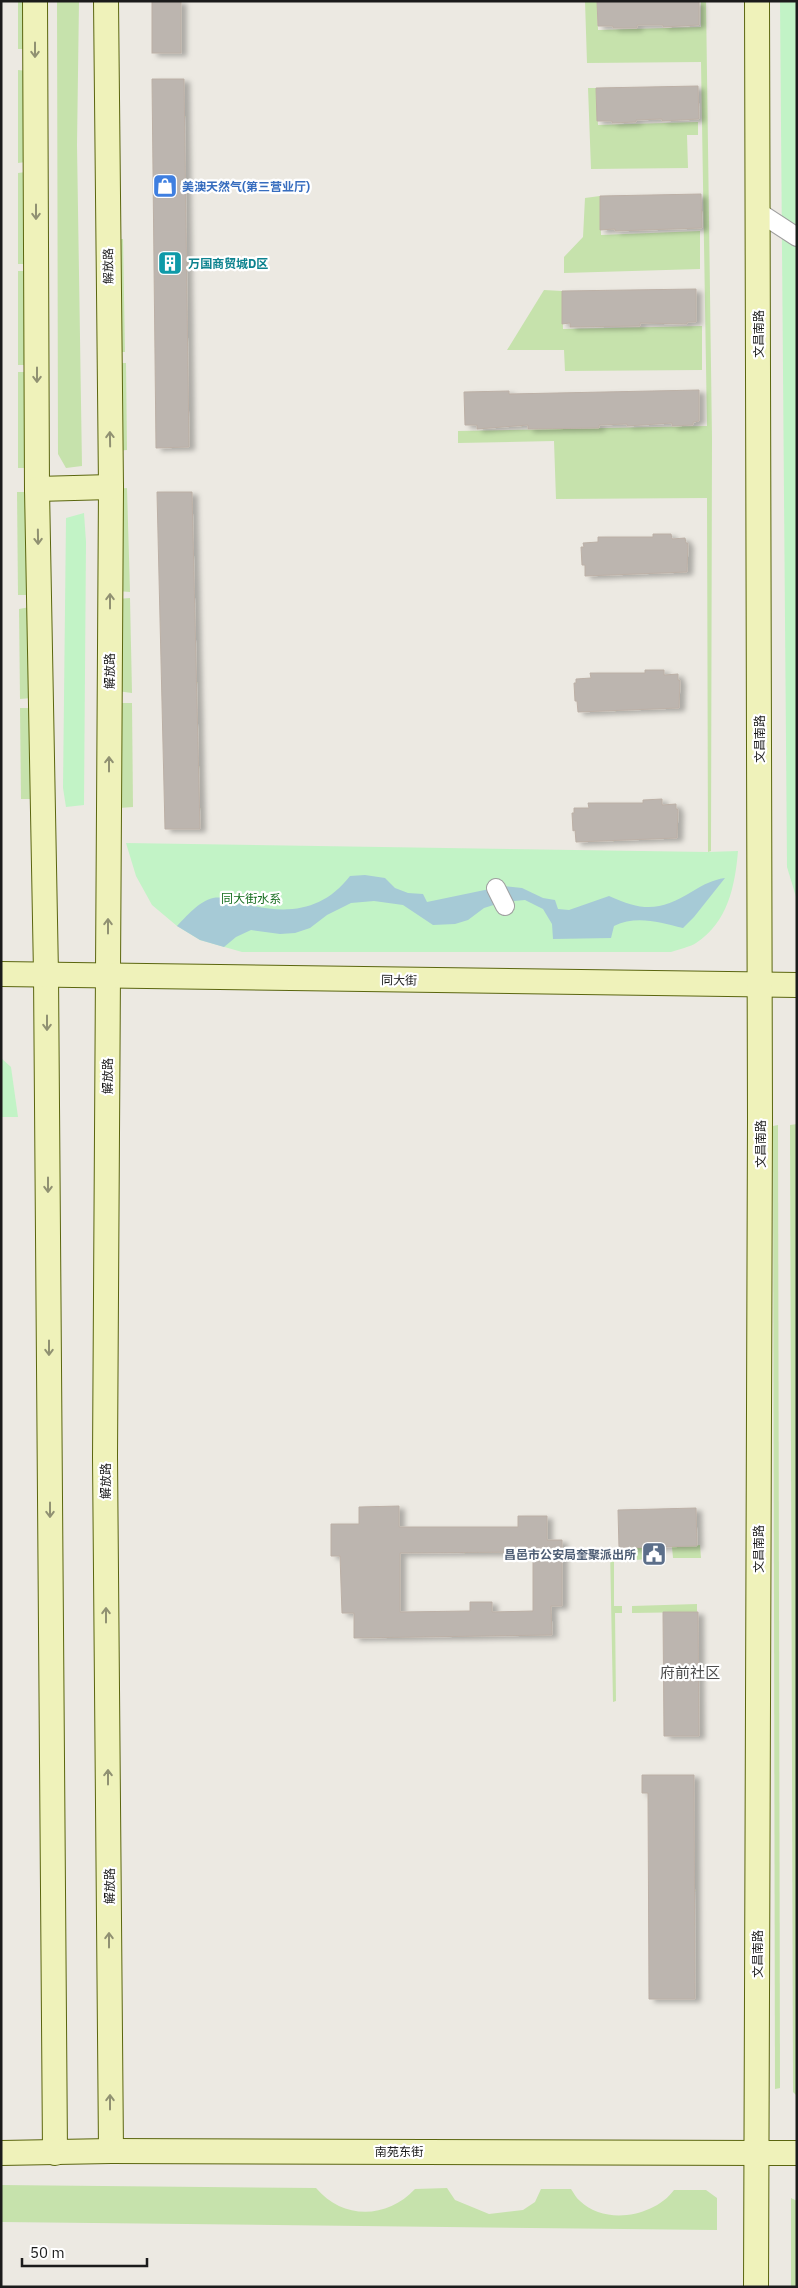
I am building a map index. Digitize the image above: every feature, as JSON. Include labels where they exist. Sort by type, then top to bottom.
[{"type":"street","points":[[35,1],[37,489],[46,974],[54,2153]]},
{"type":"street","name":"解放路","points":[[106,1],[110,487],[105,1467],[111,2151]]},
{"type":"street","name":"文昌南路","points":[[756,2287],[760,985],[757,1]]},
{"type":"street","points":[[757,211],[797,236]]},
{"type":"street","points":[[37,489],[110,487]]},
{"type":"street","points":[[496,888],[505,906]]},
{"type":"street","name":"同大街","points":[[1,974],[797,986]]},
{"type":"street","name":"南苑东街","points":[[1,2153],[111,2151],[713,2151],[756,2154],[797,2153]]},
{"type":"green space","points":[[18,1],[27,1],[27,49],[18,49]]},
{"type":"green space","points":[[57,1],[79,1],[77,145],[82,466],[66,468],[58,454]]},
{"type":"green space","points":[[585,1],[597,1],[598,30],[701,27],[701,1],[706,1],[712,438],[711,851],[708,852],[707,498],[556,499],[554,441],[458,443],[458,431],[707,426],[701,62],[587,63]]},
{"type":"green space","points":[[780,1],[797,1],[797,900],[787,867]]},
{"type":"green space","points":[[18,70],[27,71],[26,162],[18,163]]},
{"type":"green space","points":[[588,88],[596,88],[598,125],[698,122],[698,135],[687,135],[688,168],[591,169]]},
{"type":"green space","points":[[26,172],[26,264],[18,264],[18,173]]},
{"type":"green space","points":[[600,196],[601,235],[700,231],[700,269],[564,273],[564,257],[583,237],[585,198]]},
{"type":"green space","points":[[112,239],[123,239],[125,352],[114,352]]},
{"type":"green space","points":[[18,271],[27,271],[28,365],[18,365]]},
{"type":"green space","points":[[544,290],[562,291],[563,329],[702,326],[702,370],[565,371],[564,350],[507,350]]},
{"type":"green space","points":[[114,363],[126,363],[127,450],[115,451]]},
{"type":"green space","points":[[18,372],[28,372],[29,468],[18,468]]},
{"type":"green space","points":[[127,488],[130,592],[117,591],[115,489]]},
{"type":"green space","points":[[17,492],[30,492],[32,595],[18,595]]},
{"type":"green space","points":[[84,513],[86,542],[84,805],[66,807],[63,788],[66,518]]},
{"type":"green space","points":[[130,598],[132,693],[117,691],[117,599]]},
{"type":"green space","points":[[30,607],[32,698],[20,699],[19,609]]},
{"type":"green space","points":[[118,703],[132,703],[133,807],[119,808]]},
{"type":"green space","points":[[20,708],[33,708],[32,799],[21,799]]},
{"type":"green space","name":"同大街水系","points":[[126,843],[738,851],[732,890],[723,914],[716,925],[696,943],[671,952],[242,952],[200,940],[177,926],[152,905],[136,876]]},
{"type":"green space","points":[[1,1058],[11,1067],[18,1117],[1,1117]]},
{"type":"green space","points":[[797,1124],[797,2096],[793,2092],[790,1125]]},
{"type":"green space","points":[[778,1125],[780,2088],[775,2089],[773,1126]]},
{"type":"green space","points":[[700,1545],[701,1558],[673,1558],[672,1547]]},
{"type":"green space","points":[[647,1547],[648,1559],[622,1561],[622,1548]]},
{"type":"green space","points":[[610,1548],[614,1548],[614,1606],[622,1606],[622,1613],[615,1613],[616,1701],[613,1702]]},
{"type":"green space","points":[[697,1604],[697,1612],[632,1613],[632,1606]]},
{"type":"green space","points":[[1,2185],[316,2188],[339,2206],[365,2212],[392,2206],[404,2199],[415,2189],[447,2188],[455,2200],[489,2214],[523,2210],[535,2202],[541,2189],[571,2189],[579,2200],[591,2209],[616,2215],[630,2215],[655,2206],[666,2199],[674,2190],[706,2190],[717,2198],[717,2230],[1,2222]]},
{"type":"green space","points":[[791,2198],[797,2201],[797,2287],[791,2287]]},
{"type":"water","points":[[365,875],[385,878],[395,888],[408,893],[423,894],[427,902],[504,886],[522,888],[543,898],[555,900],[558,909],[569,910],[609,896],[632,905],[643,907],[662,906],[682,898],[701,886],[725,878],[683,928],[648,921],[631,921],[614,926],[611,938],[553,939],[552,924],[543,909],[525,900],[503,902],[484,908],[468,920],[455,924],[433,925],[403,905],[374,901],[351,903],[327,915],[310,928],[295,933],[280,934],[251,930],[236,937],[224,947],[200,940],[177,926],[198,906],[213,898],[226,898],[261,907],[290,909],[316,903],[328,897],[350,876]]},
{"type":"building","points":[[152,1],[181,1],[181,53],[152,53]]},
{"type":"building","points":[[597,1],[699,1],[699,25],[663,27],[663,25],[637,25],[637,28],[598,26]]},
{"type":"building","name":"万国商贸城D区","points":[[152,79],[184,79],[189,447],[156,448]]},
{"type":"building","points":[[698,86],[699,119],[636,120],[636,122],[612,123],[612,121],[597,121],[596,88]]},
{"type":"building","points":[[701,194],[702,228],[600,230],[600,196]]},
{"type":"building","points":[[696,289],[696,322],[687,322],[687,324],[640,323],[640,326],[570,327],[570,323],[562,324],[562,291]]},
{"type":"building","points":[[699,390],[699,421],[693,422],[693,425],[672,426],[672,423],[627,426],[627,424],[599,425],[599,428],[528,429],[528,425],[477,429],[477,425],[465,425],[464,392],[509,391],[509,394]]},
{"type":"building","points":[[157,492],[192,492],[200,829],[165,829]]},
{"type":"building","points":[[653,534],[671,534],[672,539],[685,538],[686,543],[688,543],[687,572],[585,576],[585,565],[582,565],[581,547],[584,547],[583,543],[598,542],[598,537],[653,537]]},
{"type":"building","points":[[645,670],[664,670],[664,675],[678,674],[678,680],[680,680],[679,708],[578,712],[577,701],[575,701],[574,683],[576,683],[576,679],[591,678],[590,673],[645,673]]},
{"type":"building","points":[[662,799],[662,805],[676,804],[676,809],[678,809],[677,838],[576,842],[575,830],[573,831],[572,813],[574,813],[574,808],[589,808],[588,803],[643,803],[643,800]]},
{"type":"building","points":[[399,1506],[399,1527],[518,1527],[518,1516],[547,1516],[547,1540],[562,1540],[562,1606],[551,1606],[552,1635],[354,1638],[354,1613],[342,1613],[340,1556],[331,1556],[331,1524],[359,1524],[359,1507]],"holes":[[[533,1552],[533,1611],[492,1612],[492,1602],[470,1602],[470,1611],[400,1612],[400,1553]]]},
{"type":"building","points":[[696,1508],[697,1546],[619,1548],[618,1510]]},
{"type":"building","points":[[663,1612],[698,1612],[699,1736],[664,1736]]},
{"type":"building","points":[[642,1775],[694,1775],[695,1999],[649,1999],[648,1793],[642,1793]]},
{"type":"place","name":"美澳天然气(第三营业厅)","points":[[165,186]]},
{"type":"place","name":"万国商贸城D区","points":[[170,263]]},
{"type":"place","name":"昌邑市公安局奎聚派出所","points":[[654,1554]]},
{"type":"district","name":"府前社区","points":[[690,1672]]}]
